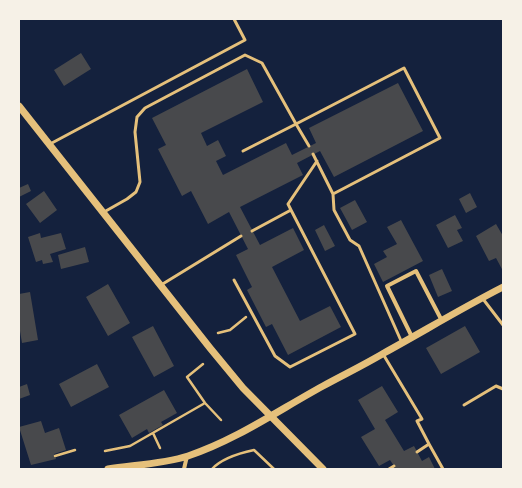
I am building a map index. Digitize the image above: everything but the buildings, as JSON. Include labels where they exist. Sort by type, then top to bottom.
[{"type":"street","points":[[19,106],[243,388],[323,469]]},
{"type":"street","points":[[412,337],[387,286],[416,271],[441,320]]},
{"type":"street","points":[[108,469],[187,456],[224,441],[503,287]]},
{"type":"street","points":[[184,469],[187,456]]},
{"type":"lane","points":[[49,144],[245,40],[234,19]]},
{"type":"lane","points":[[103,213],[136,192],[140,182],[135,132],[137,117],[145,108],[245,55],[262,63],[309,146]]},
{"type":"lane","points":[[243,151],[404,68],[440,138],[333,194]]},
{"type":"lane","points":[[313,154],[333,194],[334,210],[350,240],[359,246],[402,343]]},
{"type":"lane","points":[[234,280],[275,356],[290,367],[355,334],[288,204],[317,161]]},
{"type":"lane","points":[[252,230],[291,210]]},
{"type":"lane","points":[[161,285],[241,236]]},
{"type":"lane","points":[[481,298],[503,325]]},
{"type":"lane","points":[[383,354],[422,419],[417,421],[443,469]]},
{"type":"lane","points":[[464,404],[496,386],[503,389]]},
{"type":"lane","points":[[417,452],[429,444]]},
{"type":"lane","points":[[389,469],[394,466]]},
{"type":"path","points":[[218,333],[230,330],[252,312]]},
{"type":"path","points":[[203,364],[187,377],[206,403],[221,420]]},
{"type":"path","points":[[105,450],[130,446],[206,403]]},
{"type":"path","points":[[153,433],[156,429]]},
{"type":"path","points":[[153,433],[160,448]]},
{"type":"path","points":[[55,456],[75,450]]},
{"type":"path","points":[[212,469],[216,465],[240,453],[254,450],[274,469]]}]
